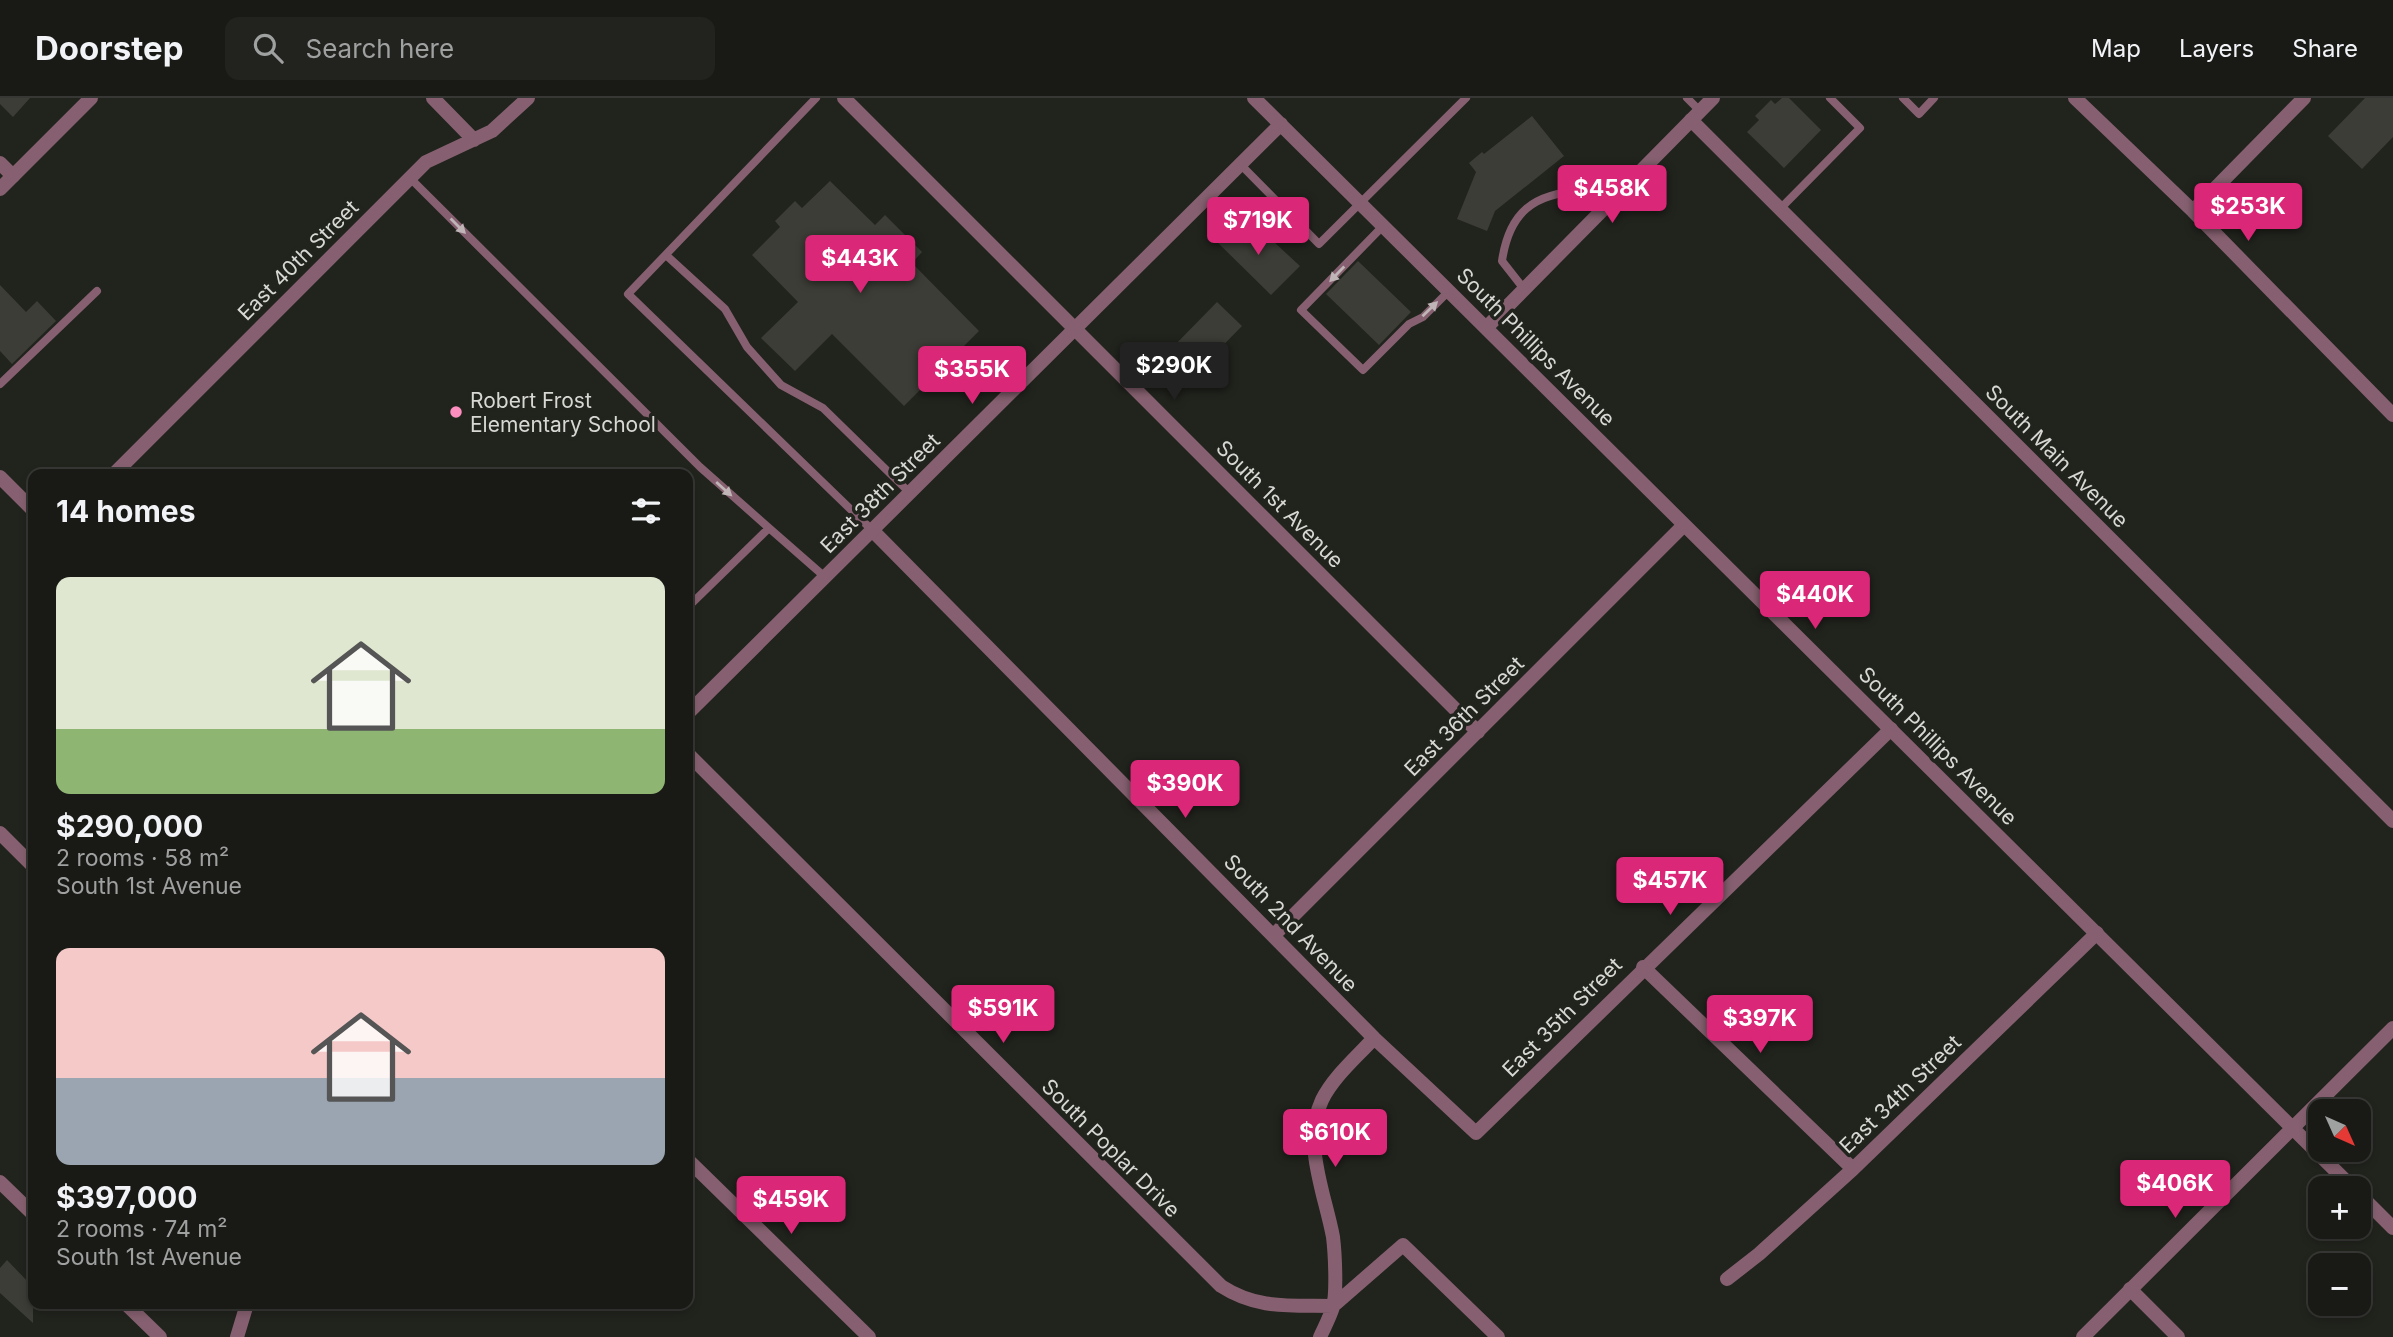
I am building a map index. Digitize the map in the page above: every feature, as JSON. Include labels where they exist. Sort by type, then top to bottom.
[{"type":"street","points":[[0,189],[91,98]]},
{"type":"street","points":[[433,98],[474,140]]},
{"type":"street","name":"East 40th Street","points":[[119,469],[426,162],[499,125],[528,98]]},
{"type":"street","name":"South 1st Avenue","points":[[844,98],[1478,732]]},
{"type":"street","name":"South Phillips Avenue","points":[[1254,98],[2341,1176]]},
{"type":"street","points":[[1487,327],[1713,98]]},
{"type":"street","points":[[2075,98],[2193,211],[2392,412]]},
{"type":"street","points":[[2193,211],[2304,98]]},
{"type":"street","name":"South Main Avenue","points":[[1695,116],[1780,209],[2393,821]]},
{"type":"street","name":"East 38th Street","points":[[693,708],[1282,124]]},
{"type":"street","points":[[0,163],[13,176]]},
{"type":"street","points":[[0,477],[28,505]]},
{"type":"street","name":"East 36th Street","points":[[1274,935],[1683,526]]},
{"type":"street","name":"South 2nd Avenue","points":[[872,530],[1374,1038],[1476,1133]]},
{"type":"street","name":"East 35th Street","points":[[1476,1133],[1643,967],[1891,729]]},
{"type":"street","name":"South Poplar Drive","points":[[693,759],[1221,1286],[1238,1297],[1260,1304],[1333,1306]]},
{"type":"street","points":[[0,833],[28,861]]},
{"type":"street","name":"East 34th Street","points":[[1727,1279],[1759,1254],[1853,1169],[2097,933]]},
{"type":"street","points":[[1643,967],[1853,1169]]},
{"type":"street","points":[[2083,1337],[2393,1028]]},
{"type":"street","points":[[1320,1337],[1333,1306],[1333,1240],[1318,1175],[1314,1139],[1317,1118],[1322,1101],[1332,1084],[1374,1038]]},
{"type":"street","points":[[693,1165],[869,1337]]},
{"type":"street","points":[[0,1182],[28,1209]]},
{"type":"street","points":[[2371,1206],[2393,1228]]},
{"type":"street","points":[[1333,1306],[1402,1245],[1497,1337]]},
{"type":"street","points":[[2130,1289],[2178,1337]]},
{"type":"street","points":[[131,1309],[160,1337]]},
{"type":"street","points":[[237,1337],[245,1309]]},
{"type":"lane","points":[[816,98],[628,294],[872,530]]},
{"type":"lane","points":[[1241,165],[1320,244],[1466,98]]},
{"type":"lane","points":[[1687,98],[1695,116]]},
{"type":"lane","points":[[1780,209],[1860,128],[1830,98]]},
{"type":"lane","points":[[1903,98],[1919,114],[1934,98]]},
{"type":"lane","points":[[410,178],[700,467],[825,577]]},
{"type":"lane","points":[[1524,289],[1502,261],[1505,240],[1516,220],[1530,205],[1546,195],[1582,191],[1602,210]]},
{"type":"lane","points":[[1384,225],[1301,310],[1363,370],[1409,324],[1423,317],[1450,290]]},
{"type":"lane","points":[[666,255],[725,309],[747,347],[781,385],[824,408],[910,493]]},
{"type":"lane","points":[[0,384],[97,291]]},
{"type":"lane","points":[[693,602],[769,528]]},
{"type":"building","points":[[0,98],[30,98],[13,117],[0,104]]},
{"type":"building","points":[[1782,98],[1789,98],[1821,130],[1784,168],[1747,132],[1759,120],[1755,116],[1771,100],[1775,104]]},
{"type":"building","points":[[2365,98],[2393,98],[2393,137],[2362,169],[2328,136]]},
{"type":"building","points":[[1532,116],[1564,156],[1495,211],[1487,231],[1457,219],[1476,172],[1469,163]]},
{"type":"building","points":[[830,181],[875,225],[885,215],[922,252],[912,263],[979,331],[904,406],[832,334],[795,371],[761,338],[798,302],[752,255],[780,227],[775,221],[795,201],[802,208]]},
{"type":"building","points":[[1232,220],[1253,241],[1262,231],[1300,266],[1271,295],[1214,239]]},
{"type":"building","points":[[1358,261],[1411,312],[1379,345],[1326,294]]},
{"type":"building","points":[[0,285],[26,312],[37,301],[56,321],[12,364],[0,351]]},
{"type":"building","points":[[1217,302],[1242,326],[1193,376],[1169,351]]},
{"type":"building","points":[[7,1260],[28,1282],[28,1309],[33,1309],[33,1323],[0,1293],[0,1268]]},
{"type":"place","name":"Robert Frost Elementary School","points":[[456,412]]}]
